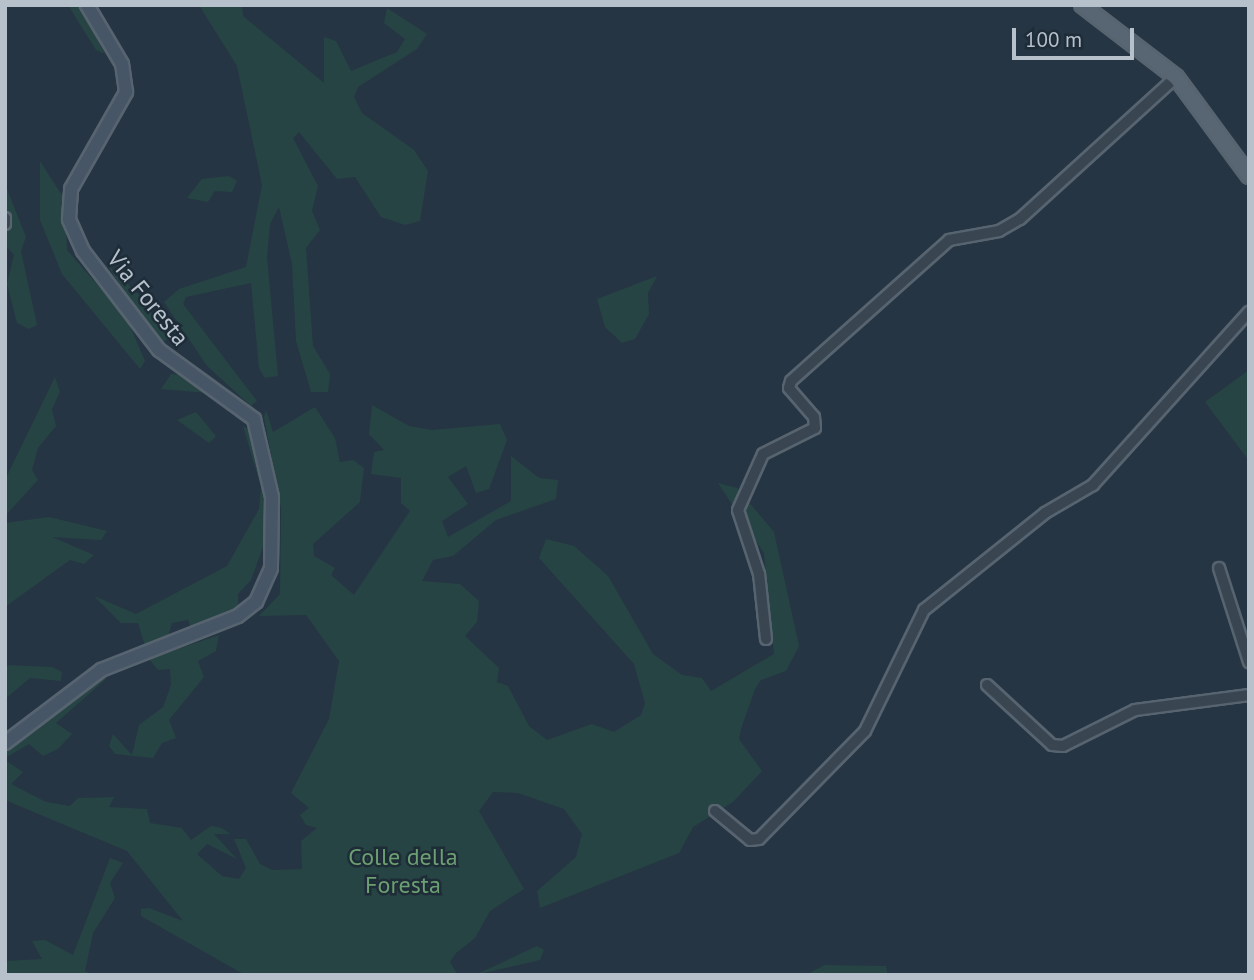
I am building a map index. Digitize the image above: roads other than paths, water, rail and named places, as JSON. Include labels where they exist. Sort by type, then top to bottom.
[{"type":"main road","name":"Via Foresta","points":[[5,743],[101,670],[238,616],[256,602],[271,568],[272,497],[254,419],[159,350],[83,251],[69,219],[71,189],[126,92],[122,64],[87,5]]},
{"type":"main road","points":[[1082,5],[1176,77],[1249,176]]},
{"type":"street","points":[[766,639],[759,574],[738,510],[763,454],[815,428],[814,417],[789,388],[791,380],[949,240],[999,231],[1020,219],[1176,77]]},
{"type":"street","points":[[715,811],[750,840],[759,839],[865,731],[924,610],[1045,513],[1093,485],[1249,312]]},
{"type":"street","points":[[1219,568],[1249,662]]},
{"type":"street","points":[[987,685],[1052,745],[1063,746],[1135,710],[1249,695]]},
{"type":"park label","name":"Colle della Foresta","points":[[403,871]]}]
